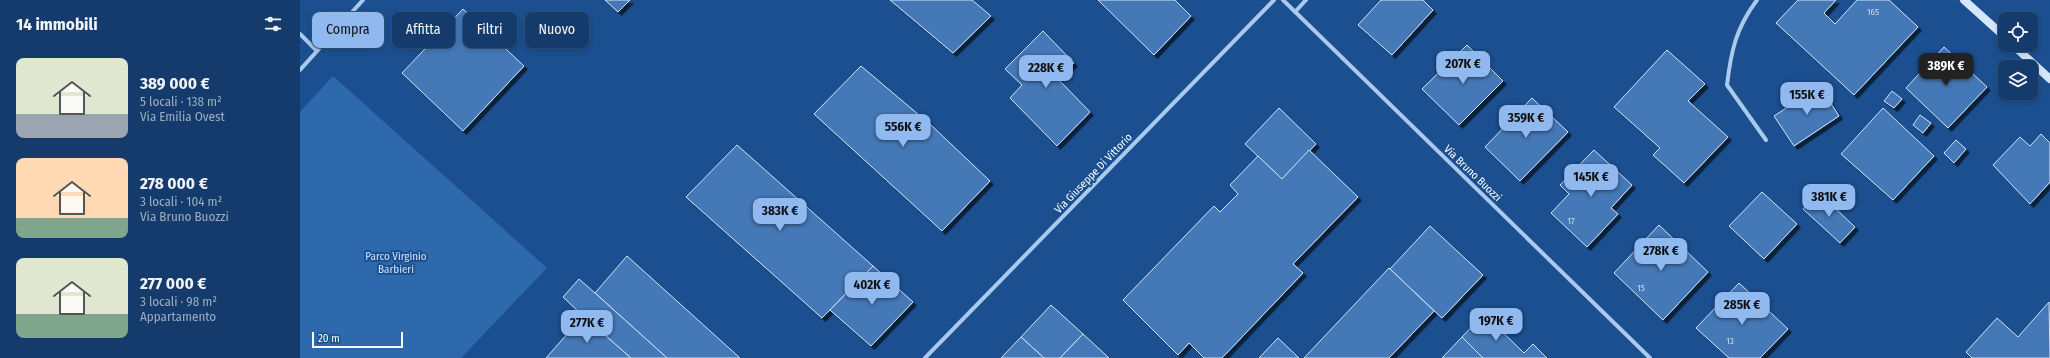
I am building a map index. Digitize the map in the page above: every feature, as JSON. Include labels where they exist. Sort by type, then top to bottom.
[{"type":"street","points":[[300,70],[363,0]]},
{"type":"street","name":"Via Giuseppe Di Vittorio","points":[[925,358],[1274,0]]},
{"type":"street","name":"Via Bruno Buozzi","points":[[1283,0],[1650,358]]},
{"type":"street","points":[[1295,12],[1306,0]]},
{"type":"street","points":[[1757,0],[1745,17],[1736,36],[1730,60],[1727,85],[1766,140]]},
{"type":"street","points":[[1964,0],[1998,31]]},
{"type":"street","points":[[300,34],[317,51]]},
{"type":"street","points":[[2021,52],[2050,79]]},
{"type":"green space","name":"Parco Virginio Barbieri","points":[[333,76],[547,268],[461,358],[300,358],[300,112]]},
{"type":"building","points":[[605,0],[630,0],[618,12]]},
{"type":"building","points":[[890,0],[972,0],[991,16],[953,53]]},
{"type":"building","points":[[1098,0],[1175,0],[1191,16],[1154,55]]},
{"type":"building","points":[[1381,0],[1423,0],[1433,10],[1392,55],[1358,25]]},
{"type":"building","points":[[1798,0],[1836,0],[1824,13],[1835,24],[1857,0],[1889,0],[1918,27],[1854,95],[1776,23]]},
{"type":"building","points":[[463,9],[466,12],[463,12],[463,48],[505,48],[524,66],[463,131],[402,73],[426,48],[455,48],[455,17]]},
{"type":"building","points":[[1043,31],[1074,63],[1058,79],[1090,112],[1057,146],[1010,98],[1022,85],[1005,69]]},
{"type":"building","points":[[1467,45],[1503,81],[1459,125],[1422,89]]},
{"type":"building","points":[[1944,47],[1987,87],[1948,128],[1906,88]]},
{"type":"building","points":[[1667,50],[1705,84],[1688,101],[1728,137],[1684,183],[1653,155],[1660,148],[1614,107]]},
{"type":"building","points":[[861,66],[932,126],[990,181],[942,231],[814,114]]},
{"type":"building","points":[[1820,86],[1839,116],[1794,146],[1774,116]]},
{"type":"building","points":[[1892,91],[1902,99],[1894,108],[1884,101]]},
{"type":"building","points":[[1532,98],[1568,132],[1520,181],[1485,147]]},
{"type":"building","points":[[1279,108],[1316,144],[1282,179],[1245,144]]},
{"type":"building","points":[[1883,108],[1934,156],[1893,200],[1841,154]]},
{"type":"building","points":[[1920,115],[1931,123],[1923,133],[1913,125]]},
{"type":"building","points":[[2041,134],[2050,143],[2050,182],[2030,204],[1993,165],[2020,137],[2030,146]]},
{"type":"building","points":[[1956,140],[1966,149],[1954,163],[1944,153]]},
{"type":"building","points":[[737,145],[873,266],[822,318],[686,197]]},
{"type":"building","points":[[1309,150],[1358,197],[1293,264],[1303,273],[1222,358],[1204,358],[1189,343],[1178,355],[1123,300],[1214,206],[1220,212],[1238,194],[1230,185],[1258,156],[1282,179]]},
{"type":"building","points":[[1594,150],[1632,185],[1611,208],[1618,214],[1587,247],[1551,213],[1569,194],[1560,185]]},
{"type":"building","points":[[1762,192],[1797,224],[1764,259],[1729,226]]},
{"type":"building","points":[[1818,192],[1855,227],[1840,243],[1803,209]]},
{"type":"building","points":[[1659,225],[1708,272],[1663,320],[1614,273]]},
{"type":"building","points":[[1430,226],[1483,275],[1442,318],[1390,269]]},
{"type":"building","points":[[627,256],[740,358],[667,358],[595,293]]},
{"type":"building","points":[[873,266],[913,302],[871,346],[830,310]]},
{"type":"building","points":[[1389,268],[1434,311],[1389,358],[1304,358]]},
{"type":"building","points":[[579,279],[667,358],[631,358],[583,316],[563,297]]},
{"type":"building","points":[[1739,283],[1788,329],[1760,358],[1729,358],[1696,328]]},
{"type":"building","points":[[2049,302],[2050,358],[1972,358],[1966,352],[1997,318],[2018,337]]},
{"type":"building","points":[[1051,305],[1083,334],[1060,358],[1044,358],[1021,337]]},
{"type":"building","points":[[1484,314],[1524,353],[1533,344],[1547,358],[1483,358],[1462,337]]},
{"type":"building","points":[[583,316],[631,358],[546,358]]},
{"type":"building","points":[[1083,334],[1109,358],[1060,358]]},
{"type":"building","points":[[1021,337],[1044,358],[1001,358]]},
{"type":"building","points":[[1462,337],[1483,358],[1442,358]]},
{"type":"building","points":[[1278,338],[1299,358],[1259,358]]}]
